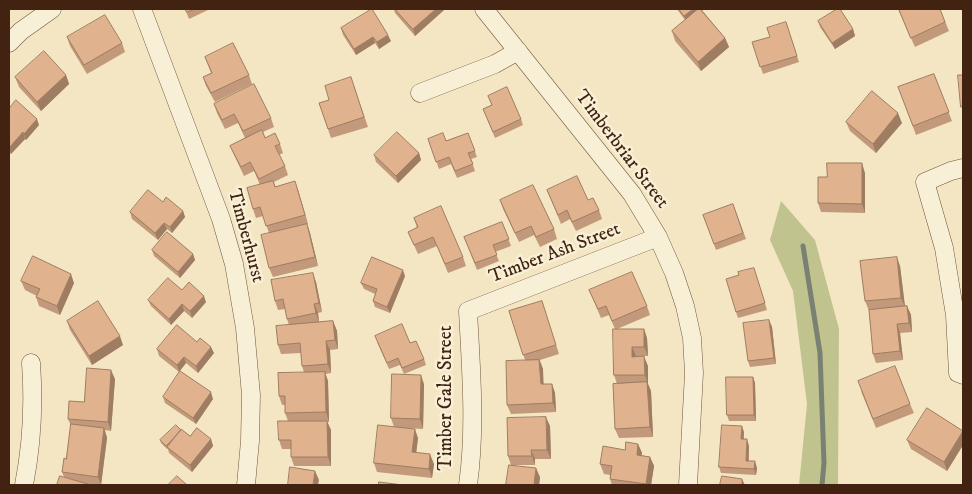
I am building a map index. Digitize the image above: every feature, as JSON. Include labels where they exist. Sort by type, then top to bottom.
[{"type":"street","points":[[9,43],[21,31],[52,9]]},
{"type":"street","name":"Timberhurst","points":[[142,9],[214,201],[234,264],[245,328],[252,394],[246,485]]},
{"type":"street","name":"Timberbriar Street","points":[[484,9],[632,194],[658,237],[674,273],[685,306],[692,338],[694,373],[688,485]]},
{"type":"street","points":[[420,93],[495,64],[518,51]]},
{"type":"street","points":[[961,374],[955,315],[944,248],[925,182],[963,168]]},
{"type":"street","name":"Timber Ash Street","points":[[468,311],[658,237]]},
{"type":"street","name":"Timber Gale Street","points":[[468,311],[472,397],[471,466],[468,485]]},
{"type":"street","points":[[24,485],[31,442],[33,396],[31,363]]},
{"type":"green space","points":[[781,201],[815,240],[839,329],[838,485],[799,485],[807,404],[793,291],[770,240]]},
{"type":"building","points":[[372,9],[388,35],[377,42],[373,37],[354,49],[341,28]]},
{"type":"building","points":[[395,9],[436,9],[413,29]]},
{"type":"building","points":[[679,9],[693,9],[684,16]]},
{"type":"building","points":[[698,9],[725,38],[698,62],[672,31]]},
{"type":"building","points":[[840,9],[853,29],[832,43],[818,21]]},
{"type":"building","points":[[899,9],[940,9],[945,22],[911,38]]},
{"type":"building","points":[[105,15],[122,43],[84,65],[67,37]]},
{"type":"building","points":[[786,22],[797,56],[760,67],[752,42],[770,37],[767,28]]},
{"type":"building","points":[[233,43],[249,75],[211,93],[203,77],[212,73],[205,57]]},
{"type":"building","points":[[44,51],[66,75],[37,102],[15,77]]},
{"type":"building","points":[[934,74],[949,112],[913,126],[898,87]]},
{"type":"building","points":[[958,75],[963,75],[963,107],[961,107]]},
{"type":"building","points":[[351,77],[364,117],[328,129],[319,103],[329,100],[325,86]]},
{"type":"building","points":[[254,84],[271,118],[243,131],[234,114],[222,120],[214,104]]},
{"type":"building","points":[[507,87],[521,119],[493,132],[483,109],[492,105],[488,96]]},
{"type":"building","points":[[872,91],[898,113],[873,144],[846,122]]},
{"type":"building","points":[[16,100],[37,119],[9,148],[9,109]]},
{"type":"building","points":[[262,130],[265,138],[275,133],[280,144],[275,146],[285,166],[259,179],[250,162],[241,167],[230,146]]},
{"type":"building","points":[[397,132],[419,153],[396,176],[374,155]]},
{"type":"building","points":[[443,133],[446,141],[468,133],[475,151],[468,153],[473,164],[455,171],[449,157],[436,162],[428,139]]},
{"type":"building","points":[[827,163],[862,163],[862,204],[818,203],[818,177],[827,177]]},
{"type":"building","points":[[577,176],[588,200],[593,198],[599,210],[572,222],[567,210],[558,215],[547,190]]},
{"type":"building","points":[[273,181],[275,187],[295,181],[305,215],[266,226],[260,207],[253,209],[247,188]]},
{"type":"building","points":[[533,185],[554,229],[536,237],[531,226],[515,233],[500,200]]},
{"type":"building","points":[[148,190],[163,202],[166,197],[183,211],[170,227],[164,223],[155,233],[130,212]]},
{"type":"building","points":[[733,204],[743,233],[714,244],[703,215]]},
{"type":"building","points":[[441,206],[463,257],[445,264],[433,237],[414,245],[408,232],[418,227],[414,218]]},
{"type":"building","points":[[502,222],[509,239],[493,245],[497,255],[475,263],[464,237]]},
{"type":"building","points":[[307,224],[315,257],[269,268],[261,235]]},
{"type":"building","points":[[167,232],[193,254],[178,272],[152,250]]},
{"type":"building","points":[[33,256],[71,274],[57,306],[36,297],[40,289],[21,281]]},
{"type":"building","points":[[372,257],[403,270],[387,307],[373,301],[377,289],[361,283]]},
{"type":"building","points":[[897,257],[901,298],[865,301],[860,261]]},
{"type":"building","points":[[754,268],[765,303],[736,312],[726,279],[739,275],[738,272]]},
{"type":"building","points":[[632,272],[647,306],[612,321],[606,306],[598,309],[589,290]]},
{"type":"building","points":[[313,273],[319,303],[314,304],[316,313],[287,319],[283,299],[275,301],[271,280]]},
{"type":"building","points":[[168,278],[182,290],[189,282],[204,296],[190,311],[182,304],[169,319],[148,300]]},
{"type":"building","points":[[98,301],[120,336],[89,356],[67,321]]},
{"type":"building","points":[[542,301],[556,345],[523,355],[509,311]]},
{"type":"building","points":[[907,306],[909,323],[897,324],[900,351],[873,354],[869,310]]},
{"type":"building","points":[[769,320],[774,358],[748,361],[743,323]]},
{"type":"building","points":[[333,321],[335,340],[326,341],[328,364],[302,366],[300,343],[278,345],[276,326]]},
{"type":"building","points":[[402,324],[410,343],[416,341],[424,359],[402,368],[398,358],[387,363],[375,336]]},
{"type":"building","points":[[177,325],[197,342],[200,338],[211,347],[196,366],[184,357],[177,365],[157,349]]},
{"type":"building","points":[[613,329],[644,329],[644,347],[632,347],[632,357],[644,356],[645,375],[614,375]]},
{"type":"building","points":[[539,360],[541,384],[552,384],[553,403],[507,405],[506,361]]},
{"type":"building","points":[[895,366],[910,404],[873,419],[858,381]]},
{"type":"building","points":[[87,368],[111,370],[108,422],[68,419],[69,401],[84,402]]},
{"type":"building","points":[[180,371],[211,392],[193,418],[163,397]]},
{"type":"building","points":[[325,372],[326,412],[285,413],[285,396],[279,396],[278,373]]},
{"type":"building","points":[[392,374],[421,375],[420,419],[391,418]]},
{"type":"building","points":[[726,377],[753,377],[754,415],[727,415]]},
{"type":"building","points":[[647,382],[650,427],[615,429],[613,384]]},
{"type":"building","points":[[927,408],[963,431],[944,462],[907,440]]},
{"type":"building","points":[[546,417],[547,450],[531,450],[532,456],[508,456],[507,418]]},
{"type":"building","points":[[278,421],[327,421],[328,457],[291,457],[291,440],[279,440]]},
{"type":"building","points":[[71,424],[104,428],[98,477],[62,472],[64,458],[66,459]]},
{"type":"building","points":[[176,425],[181,430],[166,446],[160,440]]},
{"type":"building","points":[[378,425],[415,429],[412,452],[430,454],[429,469],[374,463]]},
{"type":"building","points":[[722,425],[742,426],[741,439],[747,439],[746,461],[755,461],[754,469],[719,467]]},
{"type":"building","points":[[197,428],[211,439],[190,465],[167,447],[181,429],[190,436]]},
{"type":"building","points":[[626,442],[638,444],[637,455],[650,457],[646,484],[610,479],[612,466],[600,464],[603,446],[625,450]]},
{"type":"building","points":[[509,465],[536,468],[534,485],[506,485]]},
{"type":"building","points":[[290,467],[315,471],[313,485],[288,485]]},
{"type":"building","points":[[60,476],[91,485],[57,485]]},
{"type":"building","points":[[177,476],[187,485],[168,485]]},
{"type":"building","points":[[722,476],[742,479],[742,485],[720,485]]},
{"type":"building","points":[[379,482],[403,485],[379,485]]},
{"type":"waterway","points":[[803,246],[820,353],[824,463],[822,485]]}]
